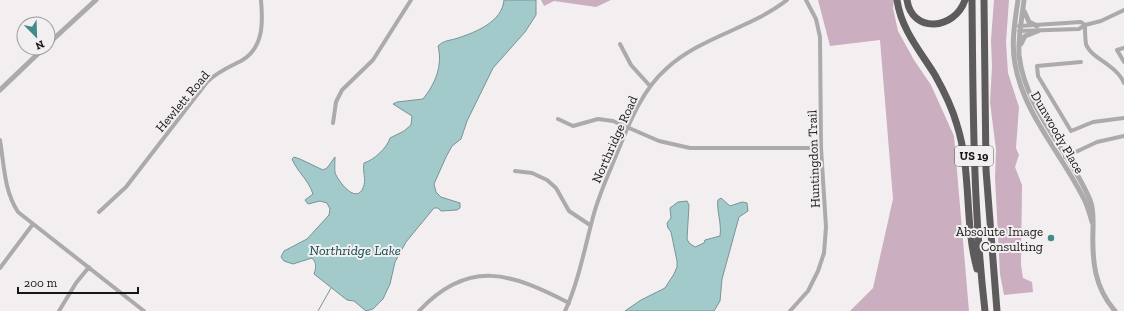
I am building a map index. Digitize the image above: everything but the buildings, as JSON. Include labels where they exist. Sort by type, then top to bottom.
[{"type":"highway","points":[[897,0],[898,12],[904,27],[942,88],[957,125],[965,161],[972,251],[982,286]]},
{"type":"highway","points":[[907,0],[909,8],[917,18],[926,23],[935,24],[945,23],[954,17],[960,11],[965,0]]},
{"type":"highway","name":"US 19","points":[[972,0],[974,170],[985,311]]},
{"type":"highway","name":"US 19","points":[[984,0],[986,170],[997,311]]},
{"type":"street","points":[[56,37],[96,0]]},
{"type":"street","name":"Hewlett Road","points":[[99,212],[126,187],[207,82],[217,74],[242,61],[254,50],[261,32],[261,0]]},
{"type":"street","points":[[333,122],[336,102],[342,90],[373,60],[411,0]]},
{"type":"street","name":"Northridge Road","points":[[565,311],[569,303],[590,225],[609,173],[628,127],[650,86],[666,69],[684,55],[761,18],[787,0]]},
{"type":"street","name":"Huntingdon Trail","points":[[790,311],[813,281],[824,253],[826,227],[821,148],[819,30],[816,18],[806,0]]},
{"type":"street","name":"Dunwoody Place","points":[[1018,0],[1014,28],[1015,62],[1020,85],[1029,107],[1085,201],[1093,223]]},
{"type":"street","name":"Dunwoody Place","points":[[1024,0],[1020,28],[1019,51],[1022,70],[1029,91],[1090,200],[1094,214],[1092,256],[1096,275],[1102,292],[1115,311]]},
{"type":"street","points":[[1023,9],[1025,18],[1038,28]]},
{"type":"street","points":[[1014,28],[1079,29],[1085,25],[1101,22],[1124,10]]},
{"type":"street","points":[[1085,25],[1088,48],[1096,57],[1114,68],[1123,79]]},
{"type":"street","points":[[1019,51],[1025,36],[1038,28]]},
{"type":"street","points":[[620,44],[631,65],[650,86]]},
{"type":"street","points":[[1124,48],[1117,50],[1124,62]]},
{"type":"street","points":[[0,90],[36,56]]},
{"type":"street","points":[[1081,62],[1037,66],[1038,76],[1071,131],[1093,122],[1124,118]]},
{"type":"street","points":[[558,119],[573,126],[593,120],[604,119],[659,140],[690,148],[821,148]]},
{"type":"street","points":[[1061,160],[1097,142],[1124,136]]},
{"type":"street","points":[[0,140],[10,197],[18,212],[144,311]]},
{"type":"street","points":[[515,171],[532,173],[547,180],[556,188],[568,212],[590,225]]},
{"type":"street","points":[[0,268],[33,224]]},
{"type":"street","points":[[59,311],[76,283],[89,268]]},
{"type":"street","points":[[420,311],[430,299],[447,287],[488,275],[508,278],[569,303]]},
{"type":"shaded area","points":[[541,0],[611,0],[596,7],[554,1],[544,6]]},
{"type":"shaded area","points":[[818,0],[894,0],[893,8],[898,31],[914,60],[931,85],[954,136],[969,311],[850,311],[873,288],[893,199],[880,40],[830,46]]},
{"type":"shaded area","points":[[994,0],[1009,0],[1006,42],[1008,73],[1019,107],[1016,148],[1019,155],[1015,167],[1022,185],[1021,265],[1023,278],[1032,282],[1033,292],[1004,295],[1000,274],[995,178],[996,150],[990,102],[992,67],[991,40]]},
{"type":"water","name":"Northridge Lake","points":[[504,0],[536,0],[536,15],[525,32],[493,68],[467,121],[461,139],[452,146],[434,184],[436,192],[441,197],[460,203],[460,208],[457,210],[441,211],[438,208],[434,208],[406,242],[395,262],[390,284],[383,299],[373,309],[366,311],[354,301],[347,300],[314,274],[316,266],[312,258],[293,264],[284,261],[281,257],[284,251],[307,239],[329,215],[330,209],[327,203],[320,201],[308,204],[305,200],[313,194],[292,159],[294,157],[300,159],[323,170],[327,168],[335,157],[335,174],[338,179],[344,187],[352,193],[356,194],[360,192],[365,182],[364,163],[380,153],[390,138],[404,131],[411,125],[412,116],[393,104],[397,102],[423,99],[431,87],[439,68],[438,46],[445,42],[465,36],[487,25],[498,14],[502,8]]},
{"type":"water","points":[[721,198],[730,206],[742,202],[747,203],[748,211],[739,217],[722,279],[720,301],[714,311],[625,311],[641,300],[665,288],[674,274],[677,267],[677,261],[671,232],[667,223],[671,218],[670,208],[678,202],[687,201],[689,205],[687,239],[689,243],[695,247],[704,243],[705,240],[720,236],[718,200]]},
{"type":"waterway","points":[[318,311],[331,288]]},
{"type":"place","name":"Absolute Image Consulting","points":[[1051,238]]}]
